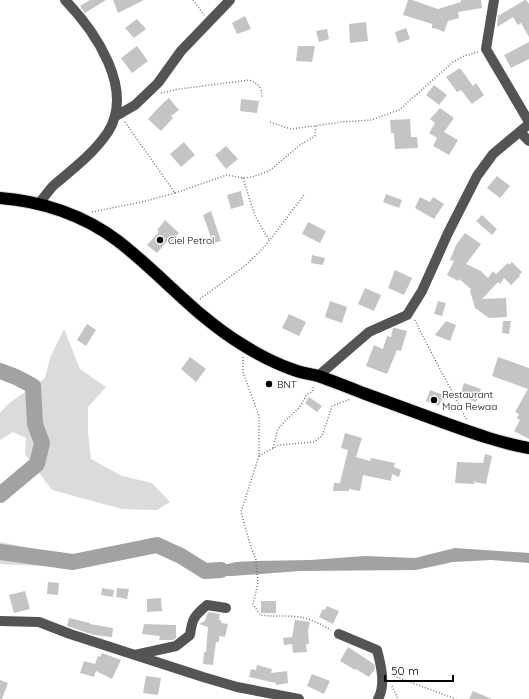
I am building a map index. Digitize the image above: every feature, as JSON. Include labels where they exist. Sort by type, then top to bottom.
[{"type":"highway","points":[[0,198],[38,204],[74,216],[117,240],[191,306],[220,329],[243,345],[272,360],[294,370],[318,376],[474,434],[511,445],[529,448]]},
{"type":"street","points":[[38,204],[53,187],[83,161],[108,132],[117,115],[117,97],[110,65],[86,24],[71,4],[65,0]]},
{"type":"street","points":[[117,115],[135,105],[158,83],[181,51],[230,0]]},
{"type":"street","points":[[318,376],[369,332],[407,315],[422,291],[448,233],[477,176],[493,154],[529,123],[486,49],[494,0]]},
{"type":"street","points":[[520,132],[529,141]]},
{"type":"street","points":[[135,655],[176,646],[190,635],[192,621],[196,614],[207,605],[226,608]]},
{"type":"street","points":[[0,621],[39,622],[70,634],[237,687],[297,698]]},
{"type":"street","points":[[338,634],[377,650],[382,671],[380,694],[378,699]]},
{"type":"path","points":[[193,0],[210,22]]},
{"type":"path","points":[[270,122],[291,129],[342,122],[371,120],[399,110],[453,62],[464,56],[486,49]]},
{"type":"path","points":[[159,94],[180,89],[249,80],[258,83],[262,89],[262,98]]},
{"type":"path","points":[[117,115],[175,193]]},
{"type":"path","points":[[74,216],[146,201],[227,176],[243,178],[268,171],[300,145],[315,136],[316,126]]},
{"type":"path","points":[[243,178],[255,216],[269,240]]},
{"type":"path","points":[[191,306],[246,265],[269,240],[304,195]]},
{"type":"path","points":[[410,311],[474,434]]},
{"type":"path","points":[[243,345],[243,372],[259,416],[259,456],[241,512],[256,560],[258,583],[253,604],[260,615],[298,617],[317,622],[338,634]]},
{"type":"path","points":[[273,448],[278,429],[299,408],[307,394],[312,392],[318,376]]},
{"type":"path","points":[[259,456],[279,445],[314,442],[322,436],[332,406],[352,399],[362,392]]},
{"type":"path","points":[[382,671],[456,699]]},
{"type":"shaded area","points":[[64,329],[80,369],[106,387],[88,407],[88,432],[91,459],[122,476],[152,483],[170,502],[157,510],[122,509],[52,490],[25,454],[26,438],[13,432],[0,440],[0,413],[8,404],[45,378],[50,358]]},
{"type":"shaded area","points":[[0,542],[50,552],[42,566],[0,564]]},
{"type":"shaded area","points":[[455,548],[529,553],[529,563],[491,560],[453,562],[416,570],[300,571],[232,576],[198,574],[203,561],[215,567],[236,562],[310,560],[365,556],[415,558]]},
{"type":"building","points":[[90,0],[106,0],[85,13],[80,6]]},
{"type":"building","points":[[113,0],[144,0],[118,13]]},
{"type":"building","points":[[408,0],[438,9],[461,2],[461,0],[481,0],[482,8],[458,12],[459,18],[448,21],[444,32],[432,28],[432,24],[403,15]]},
{"type":"building","points":[[525,0],[529,4],[529,37],[521,23],[518,25],[513,17],[497,27],[498,16]]},
{"type":"building","points":[[245,16],[251,29],[237,34],[232,23]]},
{"type":"building","points":[[137,19],[146,29],[134,38],[125,28]]},
{"type":"building","points":[[366,22],[368,41],[350,43],[349,24]]},
{"type":"building","points":[[406,28],[410,39],[398,43],[395,32]]},
{"type":"building","points":[[327,29],[329,39],[319,42],[316,31]]},
{"type":"building","points":[[529,42],[529,59],[511,68],[504,55]]},
{"type":"building","points":[[137,46],[148,61],[132,73],[121,58]]},
{"type":"building","points":[[298,46],[315,46],[312,62],[296,61]]},
{"type":"building","points":[[460,68],[473,86],[476,83],[484,95],[472,104],[461,90],[457,92],[446,77]]},
{"type":"building","points":[[434,85],[447,95],[439,105],[426,95]]},
{"type":"building","points":[[169,98],[179,110],[171,116],[173,118],[161,131],[148,119]]},
{"type":"building","points":[[241,99],[259,101],[257,113],[240,111]]},
{"type":"building","points":[[440,108],[454,118],[444,132],[458,140],[449,155],[433,146],[437,138],[429,133],[435,123],[430,119]]},
{"type":"building","points":[[410,119],[411,137],[417,137],[418,148],[395,149],[394,133],[391,133],[390,120]]},
{"type":"building","points":[[184,142],[195,155],[181,167],[170,154]]},
{"type":"building","points":[[226,146],[238,159],[226,169],[215,155]]},
{"type":"building","points":[[497,176],[510,186],[500,198],[487,188]]},
{"type":"building","points":[[241,191],[244,205],[231,209],[227,195]]},
{"type":"building","points":[[386,194],[402,200],[399,208],[383,202]]},
{"type":"building","points":[[420,197],[430,202],[433,197],[444,204],[434,219],[415,208]]},
{"type":"building","points":[[211,211],[221,241],[213,243],[203,215]]},
{"type":"building","points":[[482,215],[497,229],[492,235],[476,221]]},
{"type":"building","points":[[165,220],[179,233],[171,243],[168,240],[157,253],[147,245],[159,232],[157,230]]},
{"type":"building","points":[[308,222],[326,231],[320,243],[302,234]]},
{"type":"building","points":[[465,233],[481,244],[466,264],[481,271],[488,278],[493,271],[496,274],[508,263],[509,265],[512,262],[522,272],[511,285],[504,278],[500,284],[498,282],[482,299],[506,298],[507,317],[489,318],[475,308],[470,291],[471,289],[459,279],[458,281],[447,275],[454,261],[450,260],[456,245]]},
{"type":"building","points":[[312,255],[325,258],[323,265],[311,263]]},
{"type":"building","points":[[395,270],[412,278],[404,295],[388,288]]},
{"type":"building","points":[[365,288],[381,295],[374,311],[358,304]]},
{"type":"building","points":[[330,301],[347,307],[342,323],[325,317]]},
{"type":"building","points":[[438,301],[446,303],[442,316],[434,314]]},
{"type":"building","points":[[289,314],[306,322],[299,336],[282,328]]},
{"type":"building","points":[[446,321],[456,325],[450,341],[435,335]]},
{"type":"building","points":[[503,321],[511,321],[509,334],[502,333]]},
{"type":"building","points":[[87,324],[96,330],[86,346],[77,340]]},
{"type":"building","points":[[393,328],[407,331],[401,351],[397,350],[387,374],[366,366],[374,345],[383,349],[387,336],[391,337]]},
{"type":"building","points":[[190,357],[206,369],[196,382],[181,369]]},
{"type":"building","points":[[498,357],[529,368],[529,439],[514,431],[520,420],[517,418],[519,414],[515,412],[528,389],[492,376]]},
{"type":"building","points":[[464,383],[481,389],[476,402],[460,396]]},
{"type":"building","points":[[430,390],[443,395],[439,406],[426,401]]},
{"type":"building","points":[[309,397],[322,406],[317,412],[305,403]]},
{"type":"building","points":[[345,433],[362,438],[356,457],[370,461],[371,458],[395,463],[394,467],[401,470],[399,477],[392,474],[391,481],[363,475],[360,491],[349,489],[349,491],[333,491],[334,483],[340,483],[348,450],[341,448]]},
{"type":"building","points":[[485,454],[492,456],[486,484],[474,482],[474,484],[455,483],[457,462],[483,463]]},
{"type":"building","points":[[48,582],[59,583],[58,595],[47,594]]},
{"type":"building","points":[[102,588],[114,590],[113,597],[101,595]]},
{"type":"building","points":[[117,588],[129,589],[127,599],[116,597]]},
{"type":"building","points":[[25,591],[30,609],[14,613],[9,595]]},
{"type":"building","points":[[161,598],[162,611],[147,612],[147,599]]},
{"type":"building","points":[[261,601],[276,601],[276,613],[261,613]]},
{"type":"building","points":[[327,606],[339,611],[333,624],[319,617],[323,609],[325,610]]},
{"type":"building","points":[[209,612],[220,614],[219,620],[222,621],[221,623],[228,624],[225,637],[219,636],[219,642],[216,642],[213,665],[203,664],[204,652],[206,652],[208,627],[199,624],[205,621]]},
{"type":"building","points":[[69,618],[113,628],[112,637],[94,635],[67,626]]},
{"type":"building","points":[[295,620],[310,622],[308,631],[309,644],[306,644],[307,652],[293,653],[292,644],[284,645],[283,638],[292,637]]},
{"type":"building","points":[[144,624],[176,625],[176,638],[173,640],[159,640],[160,636],[142,634]]},
{"type":"building","points":[[348,647],[374,664],[375,669],[369,677],[340,661]]},
{"type":"building","points":[[102,653],[121,660],[112,679],[96,671],[94,677],[80,673],[84,661],[95,664],[98,656],[100,657]]},
{"type":"building","points":[[257,665],[272,669],[271,673],[287,671],[288,683],[276,685],[276,683],[249,677],[251,669],[256,670]]},
{"type":"building","points":[[312,674],[330,681],[324,694],[307,686]]},
{"type":"building","points":[[146,676],[161,678],[158,695],[143,693]]},
{"type":"building","points":[[0,680],[8,683],[2,699],[0,699]]},
{"type":"building","points":[[473,691],[492,699],[469,699]]},
{"type":"waterway","points":[[0,371],[33,386],[35,424],[42,443],[37,464],[0,495]]},
{"type":"waterway","points":[[0,552],[73,562],[157,545],[181,556],[205,571],[221,570]]},
{"type":"place","name":"Ciel Petrol","points":[[160,240]]},
{"type":"place","name":"BNT","points":[[269,384]]},
{"type":"place","name":"Restaurant Maa Rewaa","points":[[434,400]]}]
